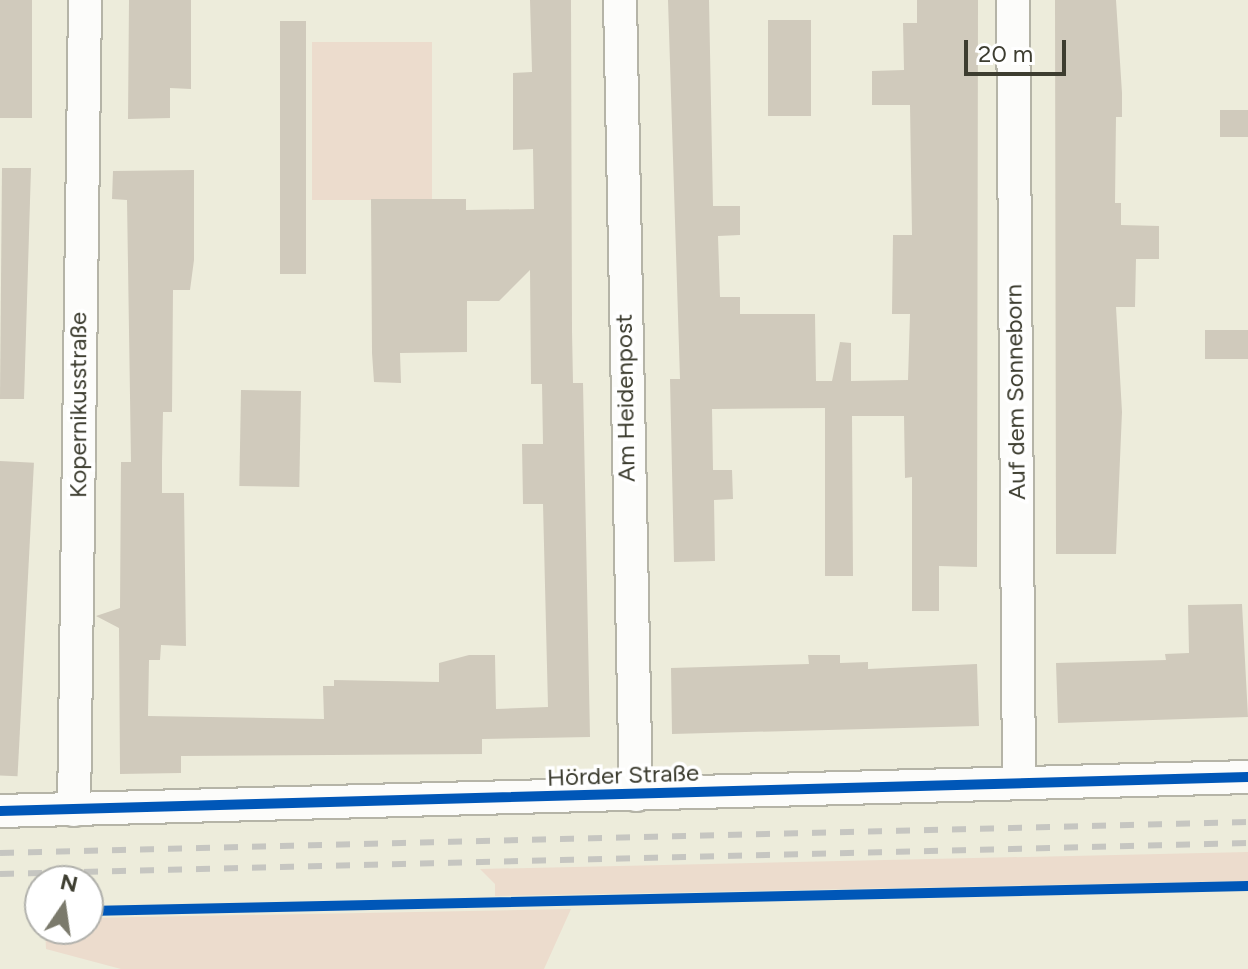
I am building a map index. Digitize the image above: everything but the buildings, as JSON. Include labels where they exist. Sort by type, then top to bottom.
[{"type":"street","name":"Kopernikusstraße","points":[[74,810],[85,0]]},
{"type":"street","name":"Am Heidenpost","points":[[620,0],[636,795]]},
{"type":"street","name":"Auf dem Sonneborn","points":[[1013,0],[1019,783]]},
{"type":"street","name":"Hörder Straße","points":[[0,811],[1248,777]]},
{"type":"shaded area","points":[[312,42],[432,42],[432,200],[312,200]]},
{"type":"shaded area","points":[[1248,852],[1248,881],[495,896],[495,884],[480,869]]},
{"type":"shaded area","points":[[571,909],[544,969],[121,969],[46,949],[46,945],[104,945],[104,918]]},
{"type":"railway","points":[[0,853],[1248,822]]},
{"type":"railway","points":[[0,874],[1248,843]]},
{"type":"cycle path","points":[[0,811],[1248,777]]},
{"type":"cycle path","points":[[104,911],[1248,886]]}]
